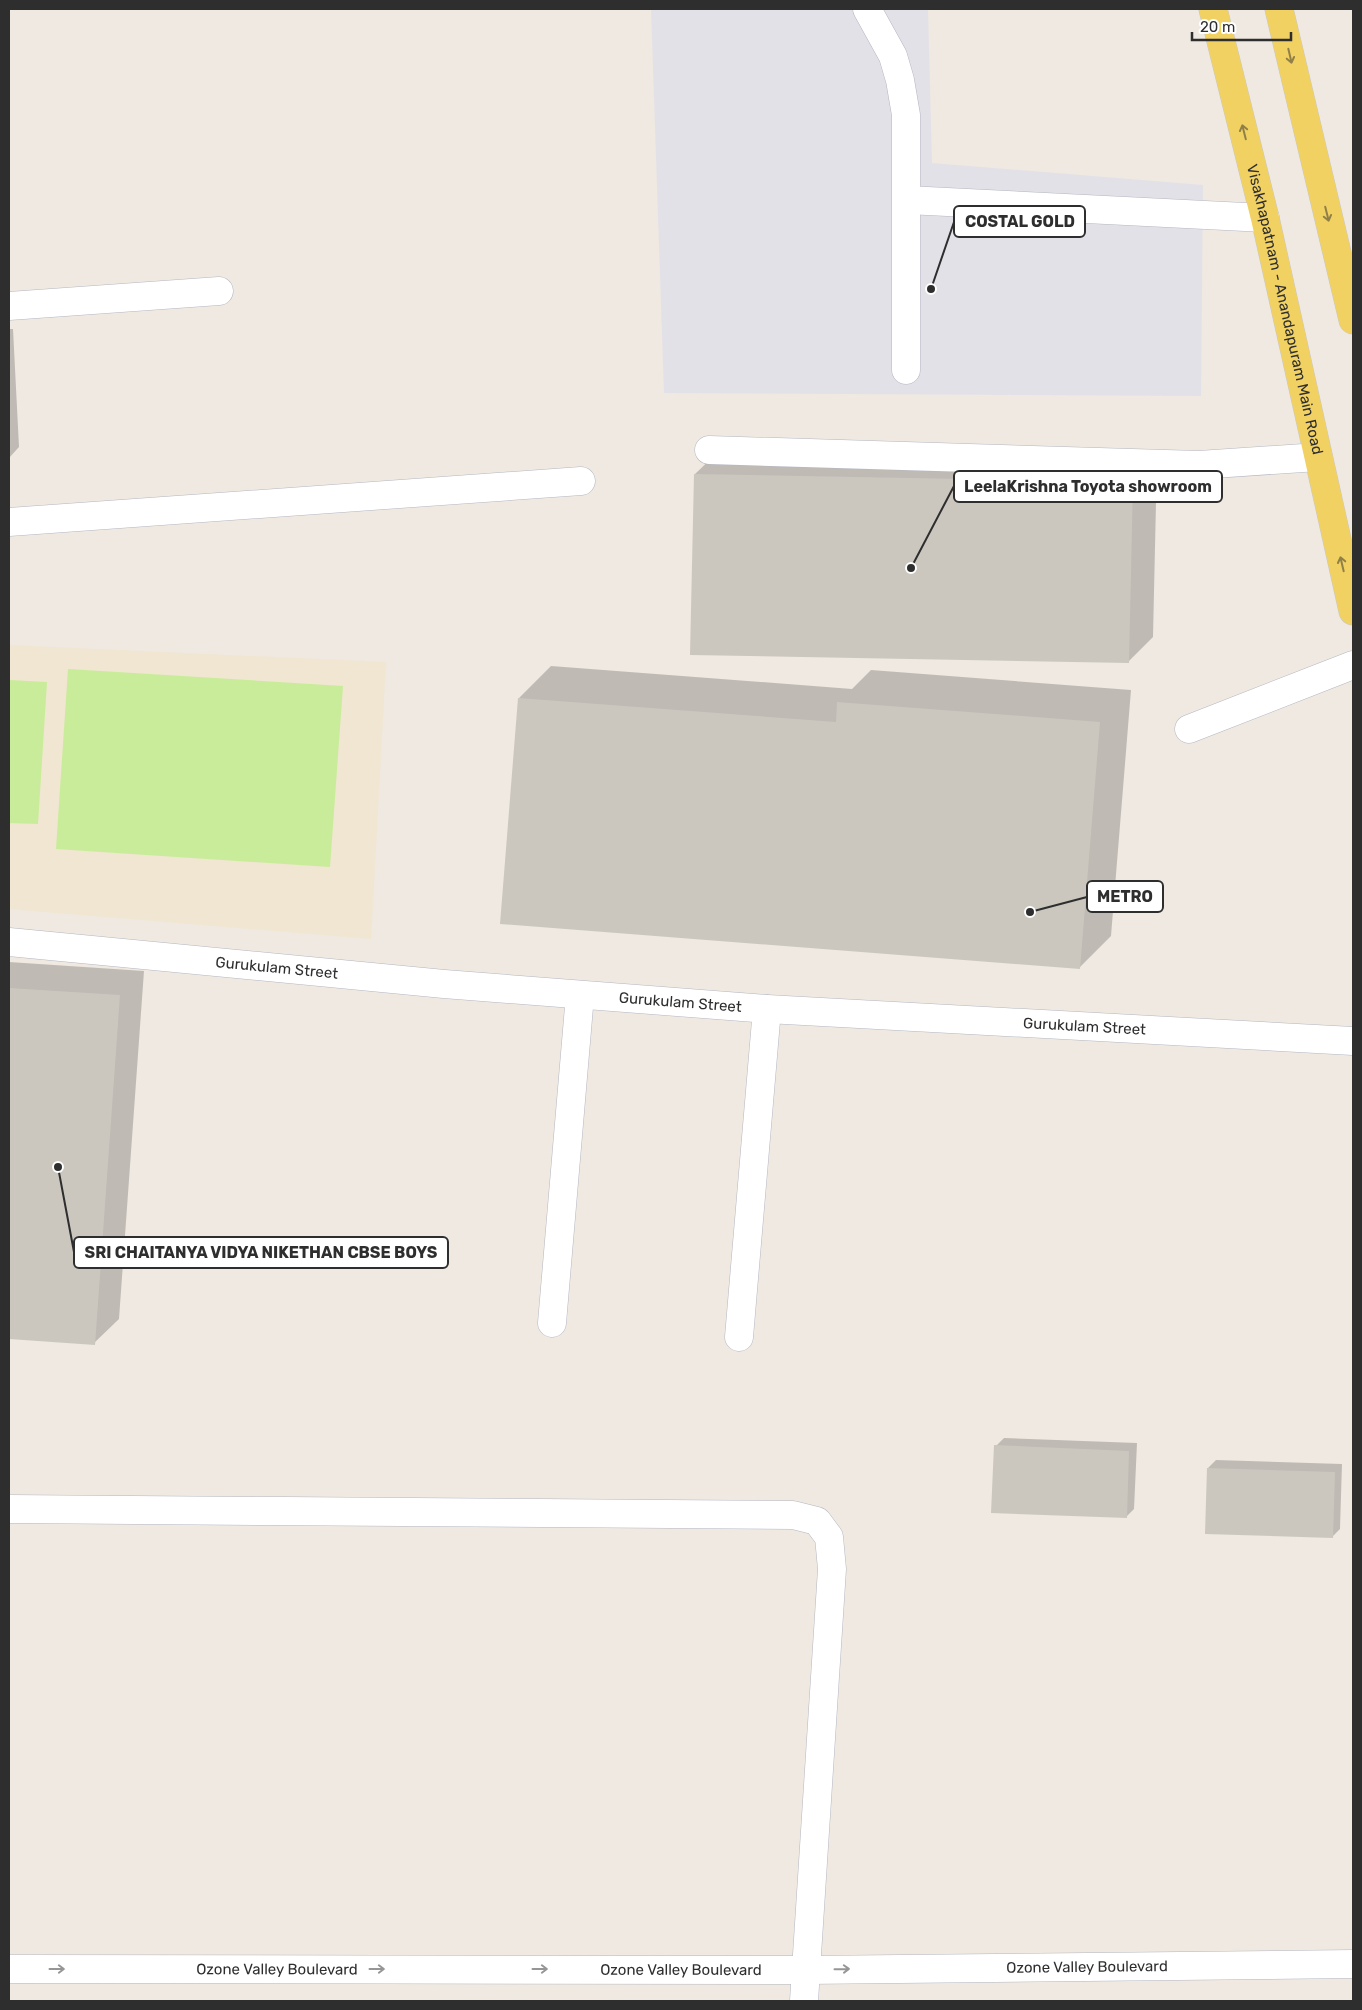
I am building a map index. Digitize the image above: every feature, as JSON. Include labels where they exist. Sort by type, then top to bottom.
[{"type":"main road","name":"Visakhapatnam - Anandapuram Main Road","points":[[1213,9],[1265,218],[1353,611]]},
{"type":"main road","points":[[1279,9],[1353,320]]},
{"type":"street","points":[[867,9],[893,56],[900,80],[906,115],[906,370]]},
{"type":"street","points":[[906,200],[1265,218]]},
{"type":"street","points":[[9,306],[219,291]]},
{"type":"street","points":[[709,450],[1199,464],[1318,458]]},
{"type":"street","points":[[9,522],[582,481]]},
{"type":"street","points":[[1189,729],[1353,665]]},
{"type":"street","name":"Gurukulam Street","points":[[9,942],[444,984],[767,1009],[1353,1041]]},
{"type":"street","points":[[552,1323],[580,995]]},
{"type":"street","points":[[739,1337],[767,1009]]},
{"type":"street","points":[[9,1509],[793,1515],[817,1521],[829,1538],[832,1569],[804,2001]]},
{"type":"street","name":"Ozone Valley Boulevard","points":[[9,1969],[806,1970],[1353,1964]]},
{"type":"shaded area","points":[[651,9],[928,9],[932,163],[1203,185],[1201,396],[664,393]]},
{"type":"shaded area","points":[[9,645],[386,662],[371,939],[9,909]]},
{"type":"green space","points":[[68,669],[343,686],[330,867],[56,849]]},
{"type":"green space","points":[[9,680],[47,682],[38,824],[9,823]]},
{"type":"building","points":[[694,474],[1133,482],[1129,663],[690,655]]},
{"type":"building","points":[[518,698],[836,722],[837,702],[1100,722],[1080,969],[500,924]]},
{"type":"building","points":[[9,988],[120,995],[95,1345],[9,1339]]},
{"type":"building","points":[[994,1445],[1129,1451],[1127,1518],[991,1513]]},
{"type":"building","points":[[1207,1468],[1335,1472],[1333,1538],[1205,1534]]},
{"type":"place","name":"COSTAL GOLD","points":[[931,289]]},
{"type":"place","name":"LeelaKrishna Toyota showroom","points":[[911,568]]},
{"type":"place","name":"METRO","points":[[1030,912]]},
{"type":"place","name":"SRI CHAITANYA VIDYA NIKETHAN CBSE BOYS","points":[[58,1167]]}]
